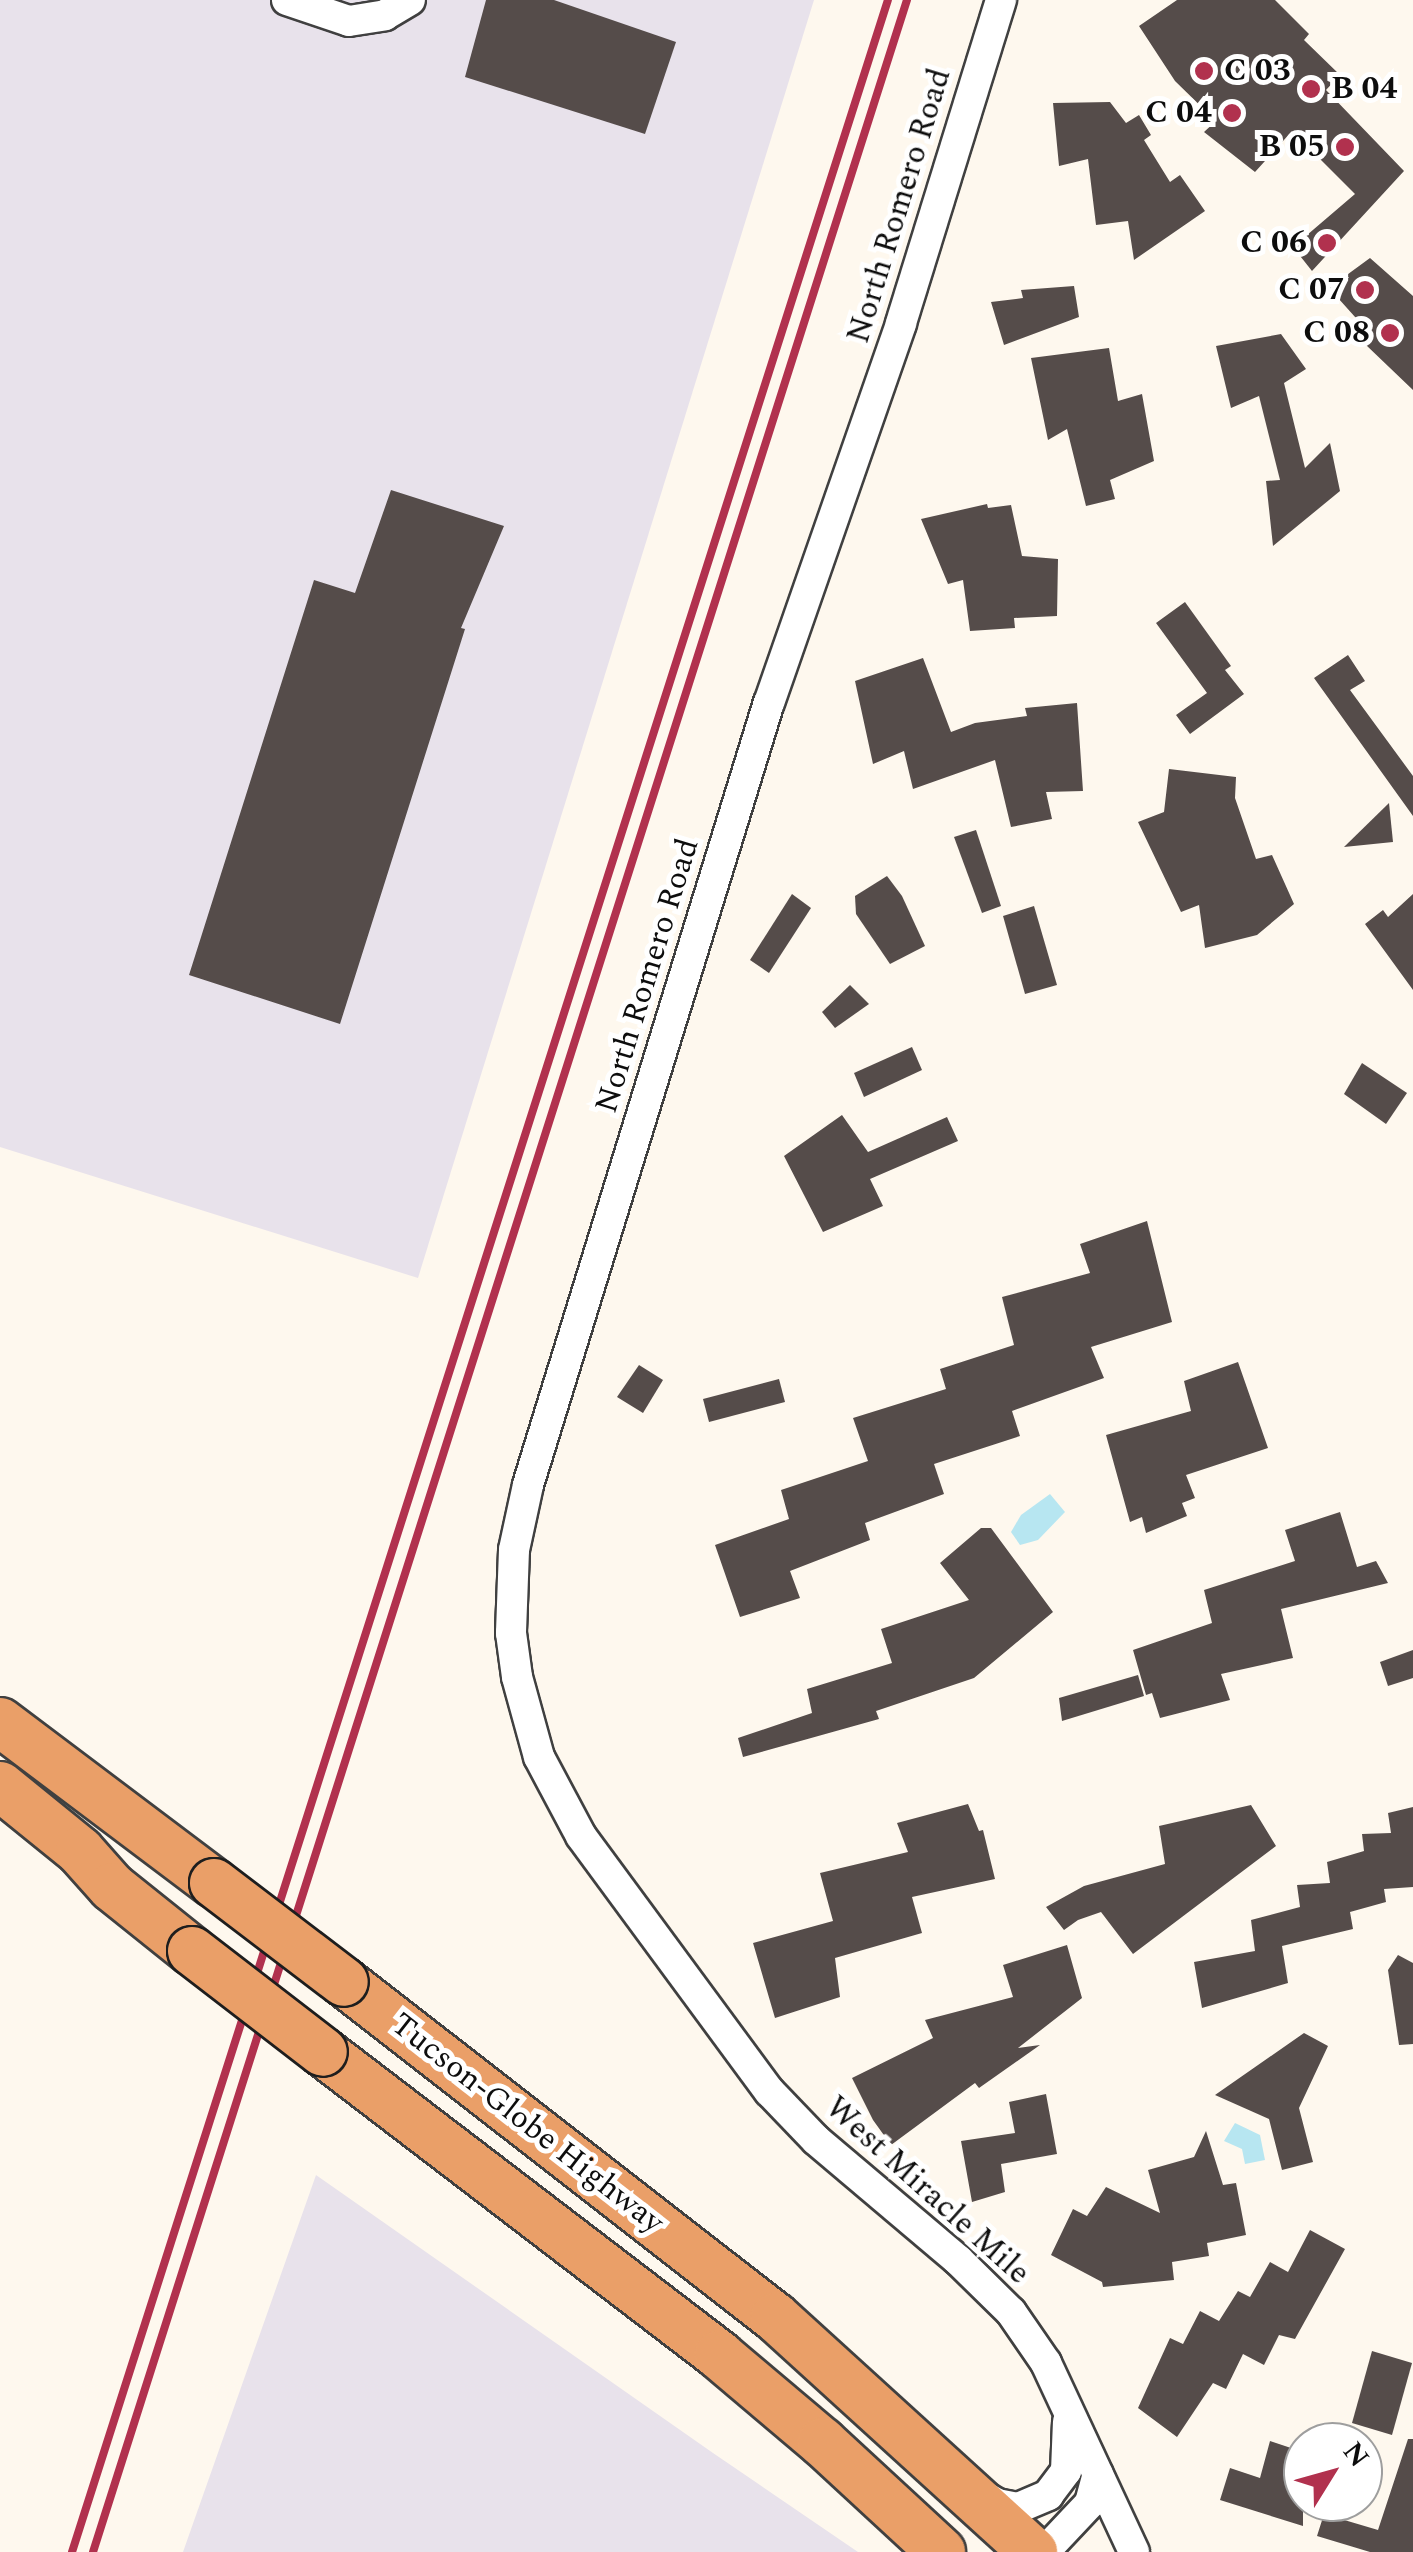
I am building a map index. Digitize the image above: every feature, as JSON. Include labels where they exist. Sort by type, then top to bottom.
[{"type":"highway","name":"Tucson-Globe Highway","points":[[0,1722],[726,2277],[938,2462],[1033,2552]]},
{"type":"highway","name":"Tucson-Globe Highway","points":[[0,1786],[80,1852],[112,1888],[719,2354],[941,2552]]},
{"type":"highway","points":[[0,1812],[79,1873],[112,1888]]},
{"type":"street","points":[[287,0],[349,21],[385,15],[410,0]]},
{"type":"street","name":"North Romero Road","points":[[667,1956],[581,1836],[539,1757],[513,1648],[514,1550],[528,1484],[769,702],[901,324],[1001,0]]},
{"type":"street","name":"West Miracle Mile","points":[[667,1956],[747,2065],[794,2118],[998,2297],[1034,2344],[1134,2552]]},
{"type":"street","points":[[938,2462],[997,2504],[1018,2508],[1038,2501],[1062,2480],[1069,2458],[1063,2399]]},
{"type":"street","points":[[1044,2552],[1090,2503],[1098,2474]]},
{"type":"shaded area","points":[[0,0],[814,0],[418,1278],[0,1147]]},
{"type":"shaded area","points":[[316,2175],[713,2453],[858,2552],[183,2552]]},
{"type":"water","points":[[1050,1494],[1065,1512],[1038,1540],[1020,1545],[1011,1532],[1021,1515]]},
{"type":"water","points":[[1235,2123],[1260,2135],[1265,2160],[1245,2164],[1242,2149],[1224,2141]]},
{"type":"building","points":[[486,0],[554,0],[676,42],[645,134],[465,77]]},
{"type":"building","points":[[1177,0],[1275,0],[1309,34],[1304,40],[1340,75],[1326,90],[1404,171],[1312,271],[1293,247],[1355,194],[1292,131],[1255,172],[1204,132],[1216,121],[1175,81],[1139,26]]},
{"type":"building","points":[[1110,102],[1126,123],[1139,115],[1151,135],[1144,140],[1170,182],[1180,175],[1205,211],[1134,260],[1128,221],[1096,225],[1088,159],[1059,166],[1053,103]]},
{"type":"building","points":[[1370,258],[1413,296],[1413,390],[1366,345],[1373,337],[1329,288]]},
{"type":"building","points":[[1074,286],[1079,317],[1004,345],[991,302],[1023,298],[1021,290]]},
{"type":"building","points":[[1281,334],[1306,369],[1284,383],[1305,468],[1330,443],[1340,491],[1273,546],[1266,481],[1280,480],[1259,396],[1231,408],[1216,346]]},
{"type":"building","points":[[1109,348],[1118,401],[1142,394],[1154,461],[1110,480],[1115,499],[1086,506],[1067,429],[1048,440],[1031,358]]},
{"type":"building","points":[[391,490],[504,526],[461,628],[465,629],[340,1024],[189,975],[314,580],[355,593]]},
{"type":"building","points":[[987,504],[988,508],[1011,505],[1022,556],[1058,559],[1057,616],[1014,618],[1015,628],[970,631],[963,580],[948,584],[921,519]]},
{"type":"building","points":[[1185,602],[1231,666],[1225,670],[1244,694],[1190,734],[1176,715],[1207,693],[1156,623]]},
{"type":"building","points":[[1348,655],[1365,681],[1350,690],[1413,776],[1413,816],[1314,678]]},
{"type":"building","points":[[923,658],[951,732],[975,723],[1027,716],[1025,708],[1077,703],[1083,791],[1046,792],[1052,819],[1011,827],[995,760],[913,789],[904,751],[873,764],[855,681]]},
{"type":"building","points":[[1169,769],[1236,777],[1235,798],[1256,859],[1272,855],[1294,904],[1257,935],[1205,948],[1199,905],[1181,912],[1138,822],[1164,812]]},
{"type":"building","points":[[1389,803],[1393,842],[1344,847]]},
{"type":"building","points":[[976,830],[1001,906],[982,913],[954,837]]},
{"type":"building","points":[[887,876],[902,896],[925,946],[890,964],[856,914],[855,896]]},
{"type":"building","points":[[792,894],[811,908],[769,973],[750,960]]},
{"type":"building","points":[[1413,894],[1413,990],[1365,924],[1383,910],[1388,917]]},
{"type":"building","points":[[1034,906],[1057,985],[1025,994],[1003,916]]},
{"type":"building","points":[[850,985],[869,1004],[835,1028],[822,1012]]},
{"type":"building","points":[[912,1047],[922,1070],[864,1097],[854,1073]]},
{"type":"building","points":[[1362,1063],[1407,1093],[1386,1124],[1344,1094]]},
{"type":"building","points":[[842,1115],[868,1152],[947,1117],[958,1141],[870,1179],[883,1206],[823,1232],[784,1156]]},
{"type":"building","points":[[1147,1221],[1172,1322],[1091,1347],[1104,1378],[1012,1411],[1020,1436],[934,1464],[944,1494],[865,1523],[870,1540],[790,1571],[800,1598],[740,1617],[715,1545],[789,1519],[781,1490],[868,1461],[853,1418],[946,1389],[940,1369],[1014,1345],[1002,1297],[1090,1273],[1080,1244]]},
{"type":"building","points":[[1238,1362],[1268,1448],[1186,1475],[1195,1498],[1182,1503],[1187,1516],[1146,1533],[1142,1517],[1130,1522],[1106,1435],[1191,1411],[1184,1381]]},
{"type":"building","points":[[639,1365],[663,1380],[643,1413],[617,1397]]},
{"type":"building","points":[[779,1379],[785,1402],[709,1422],[703,1399]]},
{"type":"building","points":[[1340,1512],[1357,1567],[1376,1561],[1388,1583],[1281,1609],[1293,1658],[1221,1674],[1230,1700],[1160,1718],[1152,1693],[1146,1695],[1133,1650],[1212,1623],[1204,1590],[1295,1561],[1285,1530]]},
{"type":"building","points":[[981,1528],[991,1528],[1053,1612],[974,1678],[876,1711],[879,1719],[743,1757],[738,1738],[812,1713],[807,1689],[892,1663],[881,1629],[969,1600],[940,1563]]},
{"type":"building","points":[[1413,1650],[1413,1678],[1388,1686],[1380,1662]]},
{"type":"building","points":[[1138,1675],[1144,1696],[1062,1721],[1059,1698]]},
{"type":"building","points":[[968,1804],[979,1831],[983,1830],[995,1879],[912,1897],[922,1933],[835,1958],[840,1997],[775,2018],[753,1943],[833,1921],[820,1873],[908,1852],[897,1823]]},
{"type":"building","points":[[1251,1805],[1276,1846],[1133,1954],[1101,1912],[1064,1930],[1046,1907],[1084,1886],[1165,1864],[1159,1826]]},
{"type":"building","points":[[1413,1807],[1413,1887],[1384,1889],[1386,1902],[1350,1912],[1353,1929],[1282,1946],[1288,1983],[1202,2008],[1194,1962],[1255,1951],[1251,1920],[1300,1907],[1297,1885],[1330,1883],[1327,1862],[1364,1851],[1362,1834],[1391,1833],[1388,1813]]},
{"type":"building","points":[[1067,1945],[1082,1998],[1018,2048],[1040,2045],[979,2088],[975,2083],[891,2145],[852,2078],[933,2038],[925,2020],[1013,1997],[1003,1965]]},
{"type":"building","points":[[1398,1955],[1413,1963],[1413,2044],[1399,2045],[1388,1970]]},
{"type":"building","points":[[1304,2033],[1328,2046],[1299,2108],[1313,2162],[1282,2170],[1269,2119],[1215,2095]]},
{"type":"building","points":[[1046,2094],[1057,2154],[1001,2164],[1005,2192],[972,2202],[961,2141],[1015,2133],[1009,2102]]},
{"type":"building","points":[[1206,2131],[1223,2185],[1236,2183],[1246,2235],[1207,2243],[1209,2256],[1172,2262],[1174,2280],[1103,2287],[1102,2282],[1051,2255],[1073,2209],[1087,2216],[1106,2187],[1160,2213],[1148,2170],[1194,2157]]},
{"type":"building","points":[[1310,2230],[1345,2249],[1295,2339],[1279,2335],[1264,2365],[1243,2354],[1226,2389],[1213,2383],[1177,2437],[1138,2408],[1170,2338],[1183,2344],[1200,2311],[1219,2321],[1238,2291],[1250,2297],[1270,2262],[1288,2272]]},
{"type":"building","points":[[1372,2351],[1412,2363],[1392,2435],[1383,2432],[1383,2422],[1352,2422]]},
{"type":"building","points":[[1408,2439],[1413,2439],[1413,2552],[1370,2552],[1317,2536],[1321,2522],[1351,2522],[1378,2530]]},
{"type":"building","points":[[1270,2441],[1283,2445],[1283,2520],[1220,2500],[1230,2468],[1260,2478]]},
{"type":"railway","points":[[72,2552],[888,0]]},
{"type":"railway","points":[[93,2552],[907,0]]},
{"type":"place","name":"C 03","points":[[1204,71]]},
{"type":"place","name":"B 04","points":[[1311,89]]},
{"type":"place","name":"C 04","points":[[1232,113]]},
{"type":"place","name":"B 05","points":[[1345,147]]},
{"type":"place","name":"C 06","points":[[1327,243]]},
{"type":"place","name":"C 07","points":[[1365,290]]},
{"type":"place","name":"C 08","points":[[1390,333]]}]
